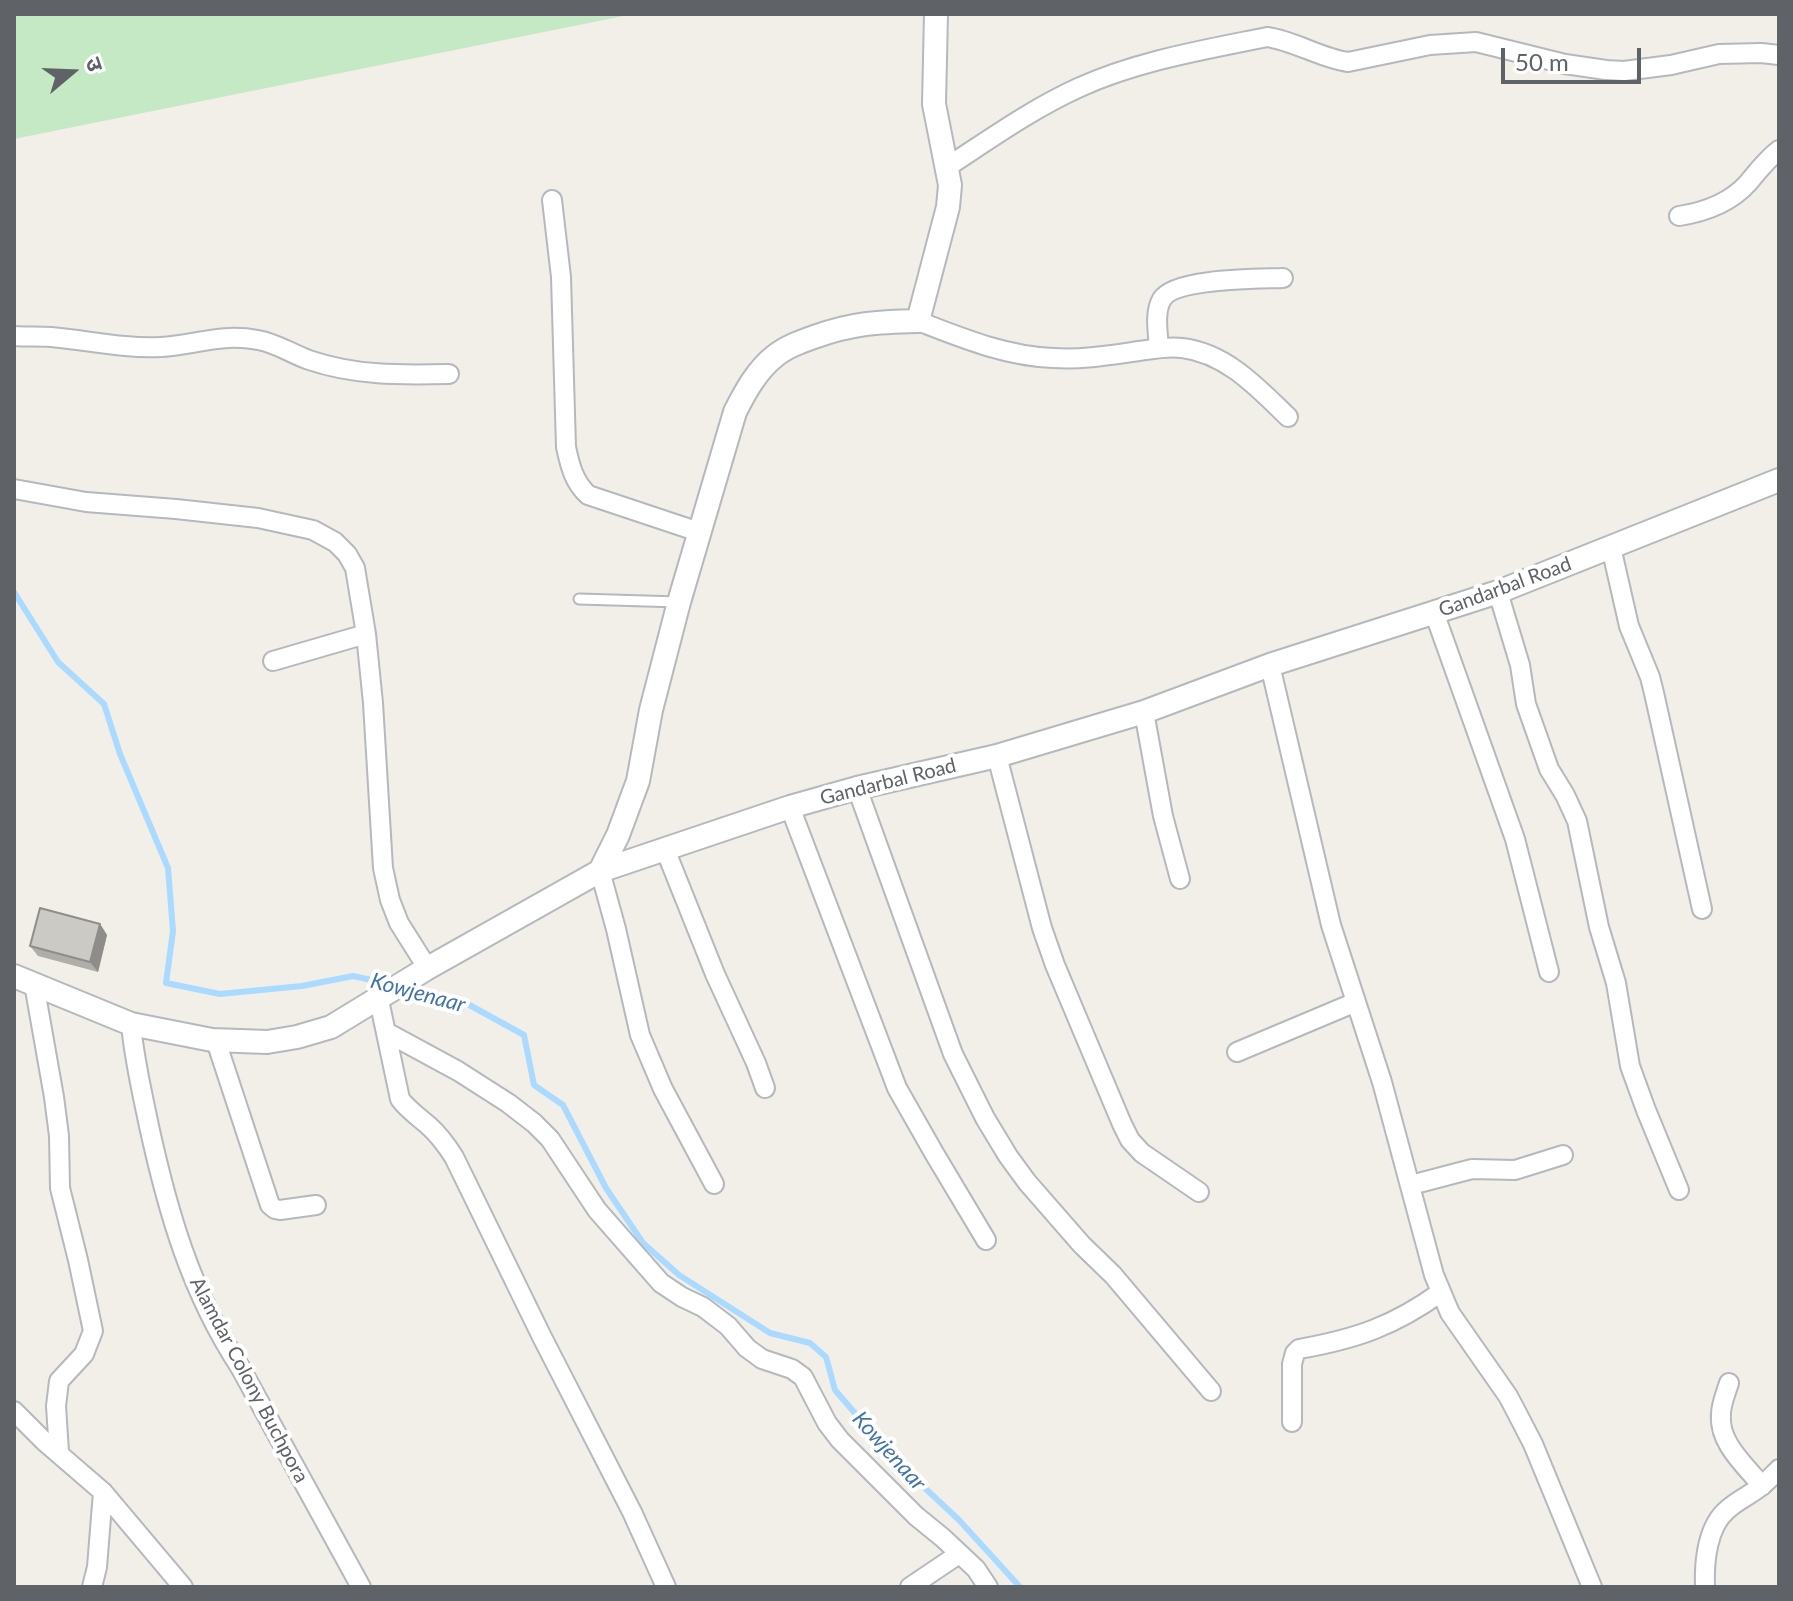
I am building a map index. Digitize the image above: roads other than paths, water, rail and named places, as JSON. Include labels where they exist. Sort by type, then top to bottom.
[{"type":"street","points":[[918,321],[948,207],[950,185],[934,104],[936,14]]},
{"type":"street","points":[[947,167],[1079,87],[1160,59],[1267,37],[1348,62],[1430,45],[1476,42],[1565,64],[1624,71],[1719,54],[1779,55]]},
{"type":"street","points":[[1679,216],[1722,204],[1747,184],[1761,165],[1779,150]]},
{"type":"street","points":[[552,200],[561,277],[566,447],[576,481],[588,495],[699,532]]},
{"type":"street","points":[[1159,348],[1160,303],[1172,290],[1193,284],[1283,278]]},
{"type":"street","points":[[714,1184],[663,1089],[640,1035],[600,871],[618,835],[638,781],[651,710],[679,602],[735,412],[746,390],[774,357],[793,344],[849,326],[918,321],[997,351],[1020,355],[1095,357],[1182,348],[1209,355],[1251,380],[1288,417]]},
{"type":"street","points":[[14,336],[162,347],[235,337],[261,340],[310,360],[351,371],[382,375],[449,374]]},
{"type":"street","name":"Gandarbal Road","points":[[24,980],[131,1024],[216,1041],[267,1042],[297,1037],[331,1027],[600,871],[790,807],[857,788],[997,756],[1144,712],[1270,665],[1498,592],[1779,480]]},
{"type":"street","points":[[14,489],[86,502],[258,518],[313,530],[335,542],[347,554],[355,568],[366,634],[383,868],[399,923],[427,969]]},
{"type":"street","points":[[1611,547],[1629,626],[1650,677],[1702,909]]},
{"type":"street","points":[[1498,592],[1520,665],[1526,704],[1549,769],[1577,821],[1599,927],[1616,983],[1630,1066],[1679,1190]]},
{"type":"street","points":[[1434,612],[1515,839],[1549,972]]},
{"type":"street","points":[[273,661],[366,634]]},
{"type":"street","points":[[1270,665],[1331,925],[1382,1082],[1434,1275],[1450,1313],[1508,1396],[1533,1444],[1592,1587]]},
{"type":"street","points":[[1144,712],[1163,816],[1180,879]]},
{"type":"street","points":[[997,756],[1050,953],[1122,1124],[1130,1140],[1142,1153],[1199,1192]]},
{"type":"street","points":[[857,788],[953,1054],[985,1118],[1027,1182],[1113,1275],[1211,1391]]},
{"type":"street","points":[[790,807],[897,1088],[986,1240]]},
{"type":"street","points":[[665,849],[765,1088]]},
{"type":"street","points":[[24,980],[54,1097],[59,1136],[60,1188],[93,1331],[84,1354],[59,1381],[56,1406],[59,1452]]},
{"type":"street","points":[[380,999],[400,1099],[454,1157],[632,1512],[666,1587]]},
{"type":"street","points":[[1237,1052],[1356,1002]]},
{"type":"street","name":"Alamdar Colony Buchpora","points":[[131,1024],[133,1055],[158,1166],[171,1215],[199,1292],[222,1340],[240,1367],[361,1587]]},
{"type":"street","points":[[386,1032],[458,1071],[534,1123],[550,1139],[597,1210],[661,1283],[703,1307],[762,1359],[792,1369],[803,1377],[827,1423],[840,1440],[916,1516],[976,1569],[988,1587]]},
{"type":"street","points":[[216,1041],[270,1205],[280,1210],[316,1205]]},
{"type":"street","points":[[1411,1185],[1472,1169],[1515,1170],[1563,1155]]},
{"type":"street","points":[[1292,1422],[1292,1364],[1299,1349],[1369,1332],[1418,1308],[1441,1292]]},
{"type":"street","points":[[1729,1383],[1721,1414],[1722,1430],[1729,1445],[1762,1486]]},
{"type":"street","points":[[14,1411],[103,1492],[183,1587]]},
{"type":"street","points":[[1705,1587],[1704,1567],[1717,1522],[1726,1510],[1762,1486],[1779,1469]]},
{"type":"street","points":[[92,1587],[97,1567],[103,1492]]},
{"type":"street","points":[[910,1587],[959,1554]]},
{"type":"lane","points":[[579,599],[679,602]]},
{"type":"waterway","name":"Kowjenaar","points":[[14,592],[58,662],[104,704],[120,754],[168,868],[173,931],[166,983],[220,994],[302,986],[353,976],[390,984]]},
{"type":"waterway","name":"Kowjenaar","points":[[409,988],[464,1002],[524,1035],[534,1085],[563,1105],[606,1188],[643,1243],[679,1275],[770,1333],[810,1343],[826,1357],[835,1390],[896,1461],[959,1520],[1020,1587]]}]
